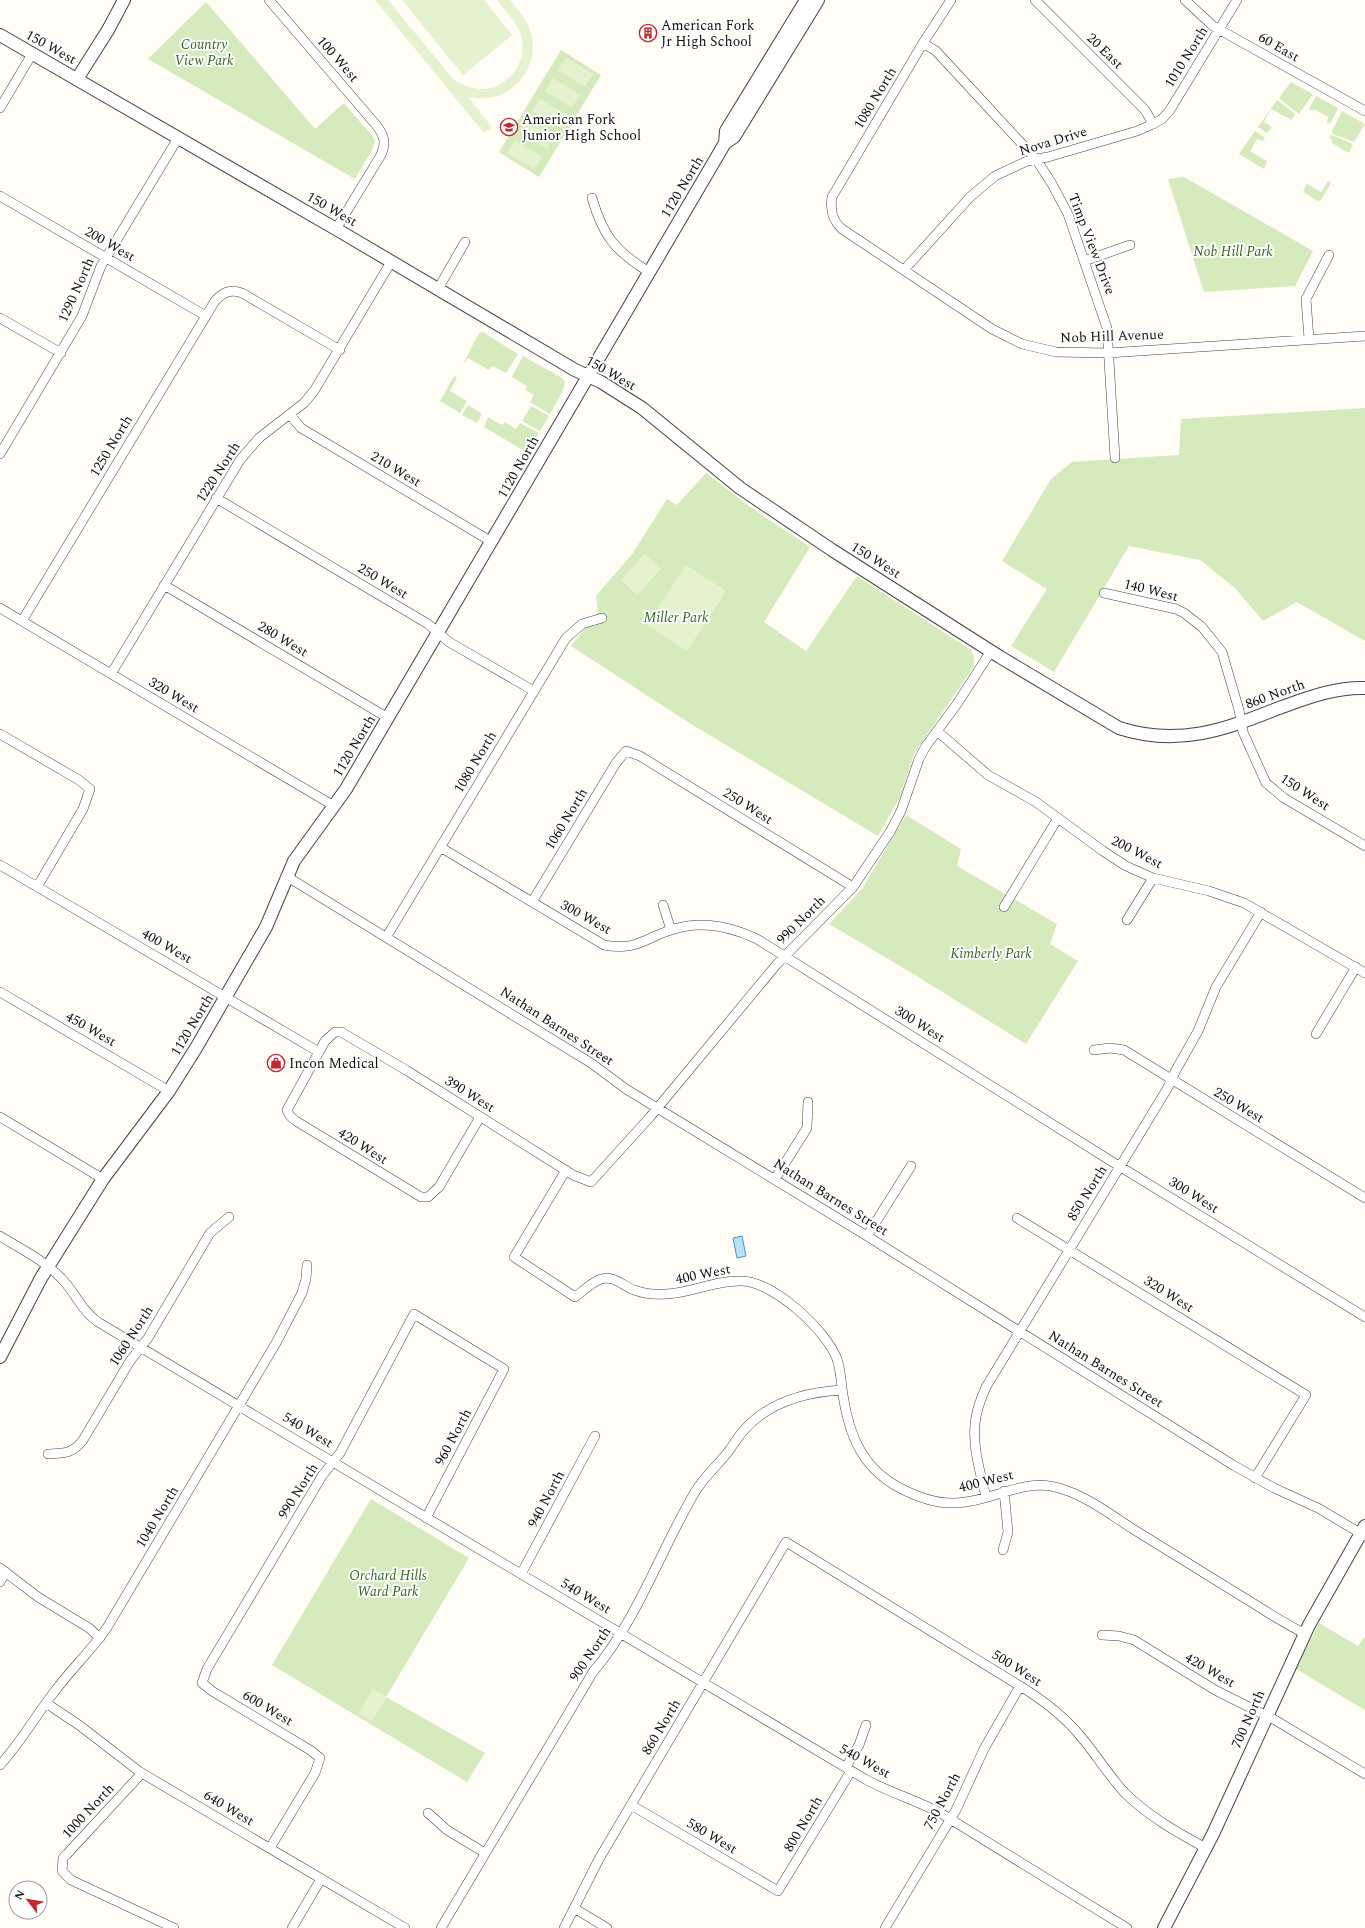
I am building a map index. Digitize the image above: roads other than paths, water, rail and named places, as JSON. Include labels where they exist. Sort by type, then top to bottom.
[{"type":"street","points":[[77,79],[118,13],[124,0]]},
{"type":"street","name":"100 West","points":[[268,0],[377,126],[385,138],[385,146],[381,155],[336,229]]},
{"type":"street","name":"1120 North","points":[[725,144],[726,131],[806,0]]},
{"type":"street","name":"1120 North","points":[[0,1357],[49,1266],[103,1179],[169,1091],[226,997],[266,927],[286,876],[306,843],[334,806],[388,718],[492,542],[648,272],[725,144],[734,137],[818,0]]},
{"type":"street","name":"1080 North","points":[[832,213],[832,197],[837,188],[923,43],[951,0]]},
{"type":"street","name":"20 East","points":[[1035,0],[1145,110],[1153,124]]},
{"type":"street","name":"60 East","points":[[1185,0],[1209,23],[1365,112]]},
{"type":"street","name":"1010 North","points":[[1153,124],[1162,119],[1170,110],[1237,0]]},
{"type":"street","name":"150 West","points":[[0,35],[588,376],[601,382],[642,408],[740,488],[788,521],[1104,721],[1134,733],[1163,738],[1196,734]]},
{"type":"street","name":"Timp View Drive","points":[[923,43],[936,51],[1036,159],[1063,203],[1105,320],[1115,458]]},
{"type":"street","points":[[0,108],[32,54]]},
{"type":"street","name":"Nova Drive","points":[[904,270],[958,210],[984,184],[995,176],[1026,161],[1048,157],[1153,124]]},
{"type":"street","name":"1290 North","points":[[0,454],[82,316],[101,266],[106,257],[178,138]]},
{"type":"street","name":"200 West","points":[[0,196],[206,316]]},
{"type":"street","points":[[592,198],[599,221],[613,243],[630,261],[648,272]]},
{"type":"street","name":"Nob Hill Avenue","points":[[832,213],[834,220],[842,229],[992,329],[1022,344],[1056,352],[1108,353],[1365,336]]},
{"type":"street","points":[[438,289],[465,242]]},
{"type":"street","points":[[1084,261],[1130,245]]},
{"type":"street","points":[[1308,340],[1306,299],[1329,255]]},
{"type":"street","name":"1220 North","points":[[111,674],[240,460],[270,429],[304,403],[314,391],[340,350],[391,262]]},
{"type":"street","name":"1250 North","points":[[22,621],[215,301],[221,295],[228,291],[242,293],[340,350]]},
{"type":"street","points":[[0,318],[61,353]]},
{"type":"street","name":"210 West","points":[[290,415],[301,428],[492,542]]},
{"type":"street","name":"250 West","points":[[216,498],[428,624],[449,642],[534,691]]},
{"type":"street","name":"280 West","points":[[164,585],[388,718]]},
{"type":"street","name":"140 West","points":[[1104,593],[1176,609],[1184,613],[1202,627],[1216,643],[1224,657],[1242,722]]},
{"type":"street","name":"320 West","points":[[0,608],[334,806]]},
{"type":"street","name":"1080 North","points":[[387,936],[566,638],[582,624],[602,618]]},
{"type":"street","name":"990 North","points":[[590,1182],[657,1107],[785,956],[853,887],[890,832],[901,811],[919,760],[992,651]]},
{"type":"street","name":"860 North","points":[[1196,734],[1242,722],[1314,695],[1339,689],[1365,688]]},
{"type":"street","name":"150 West","points":[[1242,722],[1244,732],[1261,775],[1272,790],[1365,846]]},
{"type":"street","name":"200 West","points":[[937,731],[988,775],[1036,802],[1117,860],[1153,878],[1223,895],[1261,912],[1365,973]]},
{"type":"street","points":[[0,734],[79,780],[90,789],[83,808],[37,887]]},
{"type":"street","name":"250 West","points":[[626,751],[640,756],[853,887]]},
{"type":"street","name":"1060 North","points":[[532,902],[616,763],[626,751]]},
{"type":"street","points":[[1004,907],[1058,818]]},
{"type":"street","name":"300 West","points":[[440,848],[593,939],[610,946],[629,947],[643,943],[671,930],[698,925],[732,929],[757,939],[1365,1317]]},
{"type":"street","name":"400 West","points":[[0,865],[319,1052]]},
{"type":"street","name":"Nathan Barnes Street","points":[[286,876],[387,936],[591,1063],[626,1089],[775,1179],[1255,1478],[1364,1532]]},
{"type":"street","points":[[1127,920],[1153,878]]},
{"type":"street","points":[[663,905],[671,930]]},
{"type":"street","name":"850 North","points":[[986,1497],[975,1442],[976,1416],[986,1387],[1018,1331],[1172,1080],[1198,1031],[1216,987],[1261,912]]},
{"type":"street","points":[[1316,1034],[1356,967]]},
{"type":"street","name":"450 West","points":[[0,992],[169,1091]]},
{"type":"street","name":"390 West","points":[[319,1052],[325,1041],[334,1032],[347,1035],[580,1179],[590,1182]]},
{"type":"street","name":"250 West","points":[[1094,1050],[1110,1048],[1124,1050],[1365,1198]]},
{"type":"street","name":"420 West","points":[[319,1052],[287,1110],[290,1116],[415,1195],[428,1197],[439,1187],[480,1117]]},
{"type":"street","points":[[775,1179],[807,1128],[808,1102]]},
{"type":"street","points":[[0,1117],[103,1179]]},
{"type":"street","points":[[867,1236],[911,1166]]},
{"type":"street","name":"400 West","points":[[566,1170],[514,1257],[575,1297],[594,1282],[605,1278],[615,1279],[636,1291],[656,1295],[675,1294],[730,1281],[743,1281],[759,1285],[788,1302],[824,1338],[836,1356],[846,1413],[854,1441],[865,1459],[884,1478],[910,1493],[929,1499],[963,1503],[1026,1485],[1042,1484],[1071,1492],[1304,1633]]},
{"type":"street","name":"1060 North","points":[[48,1454],[68,1453],[76,1448],[130,1361],[148,1338],[210,1233],[229,1217]]},
{"type":"street","name":"320 West","points":[[1017,1218],[1306,1395],[1255,1478]]},
{"type":"street","name":"540 West","points":[[0,1236],[49,1266],[69,1287],[88,1314],[140,1347],[848,1769],[880,1787],[922,1803],[1127,1928]]},
{"type":"street","name":"1040 North","points":[[0,1765],[25,1736],[46,1703],[100,1638],[276,1343],[302,1293],[306,1279],[307,1265]]},
{"type":"street","name":"990 North","points":[[202,1682],[207,1669],[322,1476],[340,1453],[414,1314],[504,1368]]},
{"type":"street","name":"960 North","points":[[426,1518],[504,1368]]},
{"type":"street","name":"900 North","points":[[440,1928],[593,1672],[608,1654],[621,1634],[704,1478],[728,1452],[743,1431],[760,1416],[780,1403],[816,1392],[842,1390]]},
{"type":"street","name":"940 North","points":[[521,1574],[595,1436]]},
{"type":"street","points":[[1003,1550],[1008,1532],[1004,1491]]},
{"type":"street","name":"700 North","points":[[1164,1928],[1206,1848],[1304,1633],[1330,1585],[1364,1532]]},
{"type":"street","name":"860 North","points":[[564,1928],[599,1859],[786,1542]]},
{"type":"street","name":"500 West","points":[[786,1542],[1020,1686],[1049,1706],[1072,1726],[1116,1783],[1133,1801],[1156,1818],[1206,1848]]},
{"type":"street","points":[[0,1582],[3,1570],[38,1597],[89,1628],[100,1638]]},
{"type":"street","name":"420 West","points":[[1102,1635],[1119,1636],[1134,1640],[1215,1690],[1266,1715],[1365,1774]]},
{"type":"street","name":"600 West","points":[[202,1682],[212,1691],[310,1750],[320,1758],[315,1773],[270,1848]]},
{"type":"street","name":"750 North","points":[[885,1928],[950,1819],[984,1749],[1020,1686]]},
{"type":"street","name":"640 West","points":[[46,1703],[89,1732],[142,1773],[405,1928]]},
{"type":"street","name":"800 North","points":[[778,1891],[848,1769],[866,1725]]},
{"type":"street","name":"1000 North","points":[[142,1773],[63,1858],[62,1871],[71,1880],[174,1928]]},
{"type":"street","name":"580 West","points":[[632,1805],[778,1891]]},
{"type":"street","points":[[428,1813],[447,1830],[485,1853]]},
{"type":"street","points":[[292,1928],[321,1879]]},
{"type":"street","points":[[574,1908],[607,1928]]},
{"type":"water","points":[[742,1236],[746,1256],[737,1258],[733,1238]]},
{"type":"place","name":"American Fork Jr High School","points":[[648,33]]},
{"type":"place","name":"American Fork Junior High School","points":[[509,127]]},
{"type":"place","name":"Incon Medical","points":[[276,1063]]},
{"type":"park label","name":"Country View Park","points":[[204,52]]},
{"type":"park label","name":"Nob Hill Park","points":[[1233,251]]},
{"type":"park label","name":"Miller Park","points":[[676,617]]},
{"type":"park label","name":"Kimberly Park","points":[[991,953]]},
{"type":"park label","name":"Orchard Hills Ward Park","points":[[388,1584]]}]
